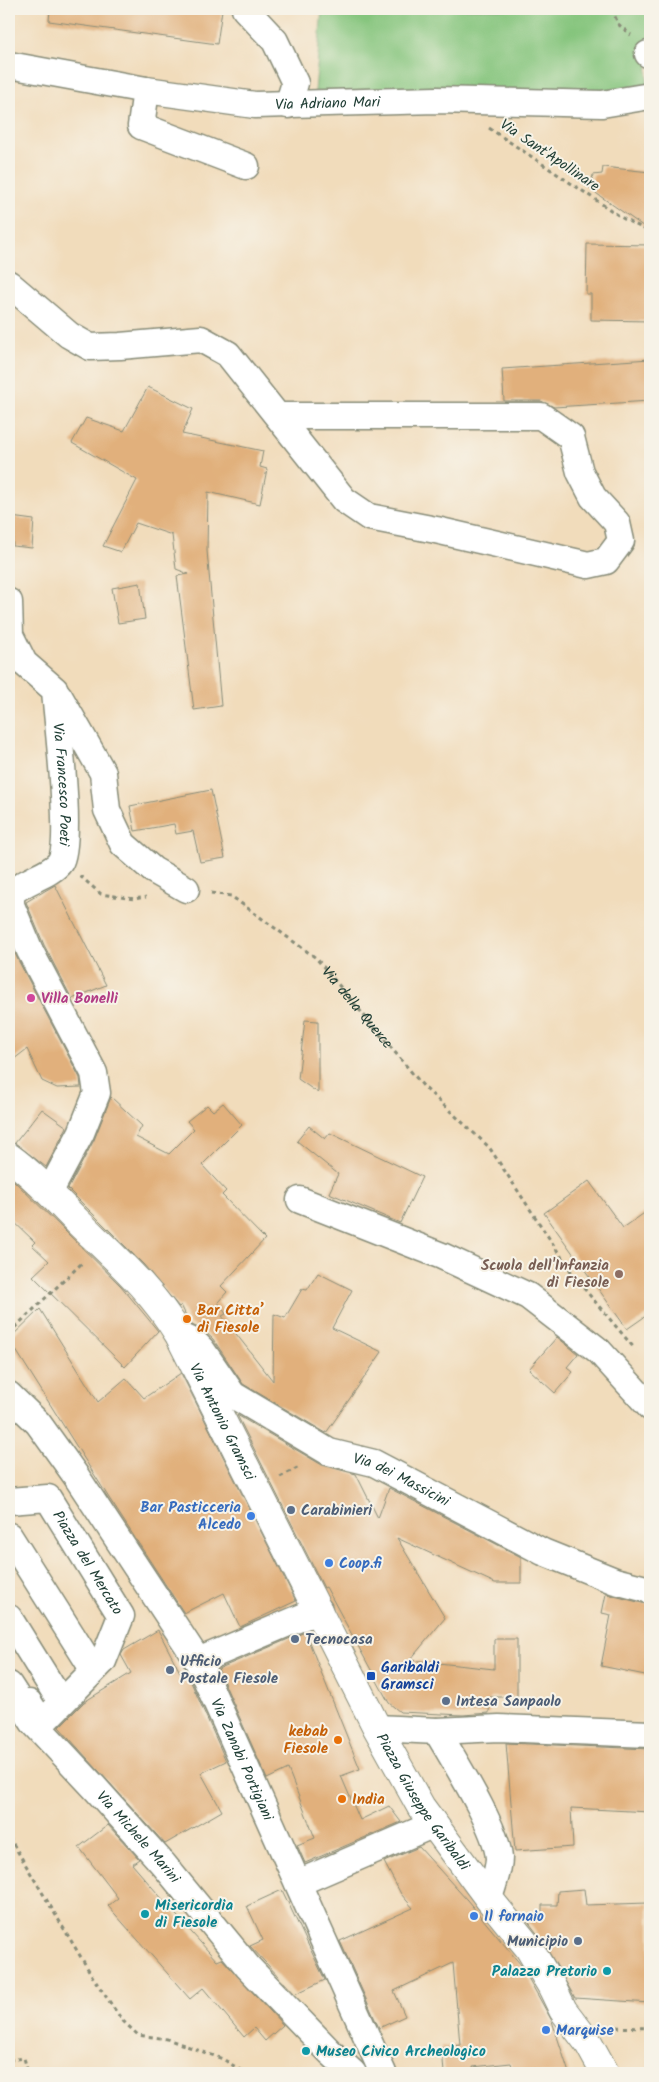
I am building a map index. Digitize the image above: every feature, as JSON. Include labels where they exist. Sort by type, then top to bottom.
[{"type":"main road","name":"Via Antonio Gramsci","points":[[9,1157],[49,1193],[154,1298],[179,1335],[377,1728]]},
{"type":"main road","name":"Piazza Giuseppe Garibaldi","points":[[377,1728],[432,1825],[529,1948],[551,1985],[559,2003],[590,2044],[605,2073]]},
{"type":"street","points":[[245,9],[275,40],[295,83],[288,105]]},
{"type":"street","name":"Via Adriano Mari","points":[[9,65],[146,90],[255,105],[436,100],[602,104],[650,96]]},
{"type":"street","points":[[146,90],[140,126],[246,166]]},
{"type":"street","points":[[9,284],[69,335],[90,347],[201,339],[228,354],[344,500],[369,517],[588,564],[606,561],[621,541],[617,523],[593,496],[580,472],[571,437],[542,416],[278,416]]},
{"type":"street","points":[[9,602],[10,634],[24,663],[55,690],[103,773],[107,810],[123,844],[153,870],[186,889]]},
{"type":"street","name":"Via Francesco Poeti","points":[[49,1193],[81,1133],[97,1092],[94,1072],[20,954],[11,904],[11,893],[20,885],[55,868],[61,860],[66,825],[55,690]]},
{"type":"street","points":[[300,1200],[442,1256],[528,1296],[599,1351],[650,1407]]},
{"type":"street","name":"Via dei Massicini","points":[[179,1335],[194,1342],[202,1350],[233,1395],[329,1452],[374,1463],[543,1552],[615,1581],[650,1590]]},
{"type":"street","name":"Via Zanobi Portigiani","points":[[9,1395],[38,1422],[76,1476],[198,1661],[383,2073]]},
{"type":"street","points":[[9,1415],[38,1422]]},
{"type":"street","name":"Piazza del Mercato","points":[[9,1501],[48,1498],[121,1616],[104,1661],[42,1723],[9,1672]]},
{"type":"street","name":"Piazza del Mercato","points":[[9,1508],[15,1505],[36,1512],[105,1617],[88,1661],[58,1697],[33,1722]]},
{"type":"street","points":[[9,1536],[88,1661]]},
{"type":"street","points":[[198,1661],[319,1610]]},
{"type":"street","points":[[9,1618],[58,1697]]},
{"type":"street","name":"Via Michele Marini","points":[[9,1685],[33,1722],[96,1788],[164,1865],[248,1967],[330,2052],[353,2073]]},
{"type":"street","name":"Piazza Giuseppe Garibaldi","points":[[377,1728],[437,1731],[499,1728],[650,1734]]},
{"type":"street","points":[[437,1731],[486,1819],[496,1842],[499,1859],[489,1898]]},
{"type":"street","points":[[298,1883],[432,1825]]},
{"type":"path","points":[[612,9],[618,24],[639,42],[649,55]]},
{"type":"path","name":"Via Sant'Apollinare","points":[[484,124],[624,219],[650,232]]},
{"type":"path","name":"Via della Querce","points":[[61,860],[101,894],[134,899],[186,889],[231,896],[316,958],[424,1087],[488,1147],[576,1279],[638,1352]]},
{"type":"path","points":[[9,1333],[101,1244]]},
{"type":"path","points":[[9,1837],[94,1979],[122,2020],[138,2035],[167,2039],[222,2059],[245,2073]]},
{"type":"path","points":[[576,2025],[650,2028]]},
{"type":"path","points":[[9,2060],[24,2058],[28,2073]]},
{"type":"green space","points":[[322,9],[650,9],[647,84],[599,93],[315,92]]},
{"type":"building","points":[[50,9],[222,10],[217,44],[49,21]]},
{"type":"building","points":[[603,167],[650,172],[650,231],[590,189],[593,175],[602,174]]},
{"type":"building","points":[[587,244],[650,245],[650,321],[591,320],[591,294],[586,294]]},
{"type":"building","points":[[650,359],[650,401],[554,407],[541,401],[504,401],[502,369]]},
{"type":"building","points":[[148,387],[193,409],[182,434],[263,451],[260,467],[267,469],[260,504],[208,492],[207,551],[221,706],[194,710],[177,576],[189,574],[176,569],[172,535],[136,523],[121,552],[103,546],[137,480],[72,443],[86,418],[124,431]]},
{"type":"building","points":[[11,517],[34,520],[32,548],[13,546]]},
{"type":"building","points":[[140,583],[145,619],[118,623],[112,588]]},
{"type":"building","points":[[211,790],[225,858],[200,862],[193,831],[176,834],[174,824],[135,831],[130,806]]},
{"type":"building","points":[[55,885],[106,985],[72,999],[44,945],[26,902]]},
{"type":"building","points":[[9,939],[17,958],[80,1078],[81,1087],[57,1088],[42,1081],[27,1049],[9,1063]]},
{"type":"building","points":[[305,1020],[318,1021],[318,1093],[298,1079]]},
{"type":"building","points":[[111,1097],[142,1126],[136,1137],[169,1154],[194,1129],[187,1121],[207,1105],[213,1111],[223,1103],[242,1125],[202,1165],[226,1191],[222,1195],[265,1239],[221,1286],[227,1292],[218,1302],[226,1314],[222,1316],[273,1381],[274,1314],[285,1318],[302,1289],[307,1290],[318,1273],[352,1290],[332,1328],[382,1352],[326,1433],[243,1384],[213,1339],[204,1331],[190,1324],[181,1305],[179,1307],[144,1265],[68,1189],[94,1140]]},
{"type":"building","points":[[42,1109],[67,1127],[46,1167],[15,1143]]},
{"type":"building","points":[[309,1126],[325,1139],[330,1133],[422,1177],[400,1223],[329,1193],[338,1174],[297,1141]]},
{"type":"building","points":[[9,1176],[121,1286],[158,1331],[125,1367],[33,1276],[49,1261],[32,1245],[35,1242],[9,1217]]},
{"type":"building","points":[[589,1181],[623,1228],[650,1209],[650,1313],[627,1329],[544,1213]]},
{"type":"building","points":[[40,1309],[98,1402],[126,1378],[144,1398],[181,1373],[296,1601],[240,1627],[224,1593],[184,1613],[9,1339]]},
{"type":"building","points":[[557,1337],[578,1354],[567,1367],[573,1372],[555,1393],[529,1369]]},
{"type":"building","points":[[237,1415],[322,1465],[356,1474],[378,1518],[389,1488],[521,1557],[521,1583],[495,1583],[397,1538],[445,1618],[410,1660],[494,1669],[494,1639],[517,1639],[517,1697],[490,1697],[489,1713],[463,1715],[400,1712],[389,1703],[326,1587],[324,1588]]},
{"type":"building","points":[[606,1594],[650,1605],[650,1676],[601,1666],[611,1615],[602,1613]]},
{"type":"building","points":[[158,1630],[181,1674],[186,1671],[226,1761],[201,1773],[222,1811],[165,1844],[59,1727],[84,1702],[131,1673],[121,1655],[124,1650]]},
{"type":"building","points":[[305,1632],[360,1769],[341,1776],[360,1820],[389,1806],[401,1822],[305,1863],[297,1845],[315,1838],[288,1769],[267,1779],[218,1669]]},
{"type":"building","points":[[506,1743],[650,1749],[650,1812],[571,1808],[573,1847],[515,1851]]},
{"type":"building","points":[[108,1825],[139,1859],[132,1864],[184,1924],[217,1961],[222,1959],[283,2025],[265,2041],[254,2028],[244,2037],[203,1988],[190,1999],[108,1906],[118,1898],[79,1847]]},
{"type":"building","points":[[419,1847],[467,1900],[521,1965],[552,2021],[569,2073],[514,2073],[511,2063],[473,2067],[474,2073],[444,2073],[442,2047],[460,2045],[453,1963],[394,1991],[405,2016],[379,2028],[340,1941],[413,1908],[401,1894],[384,1862]]},
{"type":"building","name":"Palazzo Pretorio","points":[[584,1889],[586,1905],[648,1903],[648,1922],[650,1922],[650,2003],[575,1998],[542,1940],[524,1916],[542,1916],[542,1905],[557,1905],[558,1891]]},
{"type":"building","points":[[282,1890],[325,1980],[295,1994],[250,1946],[263,1940],[247,1906]]},
{"type":"place","name":"Villa Bonelli","points":[[31,998]]},
{"type":"place","name":"Scuola dell'Infanzia di Fiesole","points":[[619,1274]]},
{"type":"place","name":"Bar Citta’ di Fiesole","points":[[187,1319]]},
{"type":"place","name":"Carabinieri","points":[[291,1510]]},
{"type":"place","name":"Bar Pasticceria Alcedo","points":[[251,1516]]},
{"type":"place","name":"Coop.fi","points":[[329,1563]]},
{"type":"place","name":"Tecnocasa","points":[[295,1639]]},
{"type":"place","name":"Ufficio Postale Fiesole","points":[[170,1670]]},
{"type":"place","name":"Garibaldi Gramsci","points":[[371,1676]]},
{"type":"place","name":"Intesa Sanpaolo","points":[[446,1701]]},
{"type":"place","name":"kebab Fiesole","points":[[338,1740]]},
{"type":"place","name":"India","points":[[342,1799]]},
{"type":"place","name":"Misericordia di Fiesole","points":[[145,1914]]},
{"type":"place","name":"Il fornaio","points":[[474,1916]]},
{"type":"place","name":"Municipio","points":[[578,1941]]},
{"type":"place","name":"Palazzo Pretorio","points":[[607,1971]]},
{"type":"place","name":"Marquise","points":[[546,2030]]},
{"type":"place","name":"Museo Civico Archeologico","points":[[306,2051]]}]
